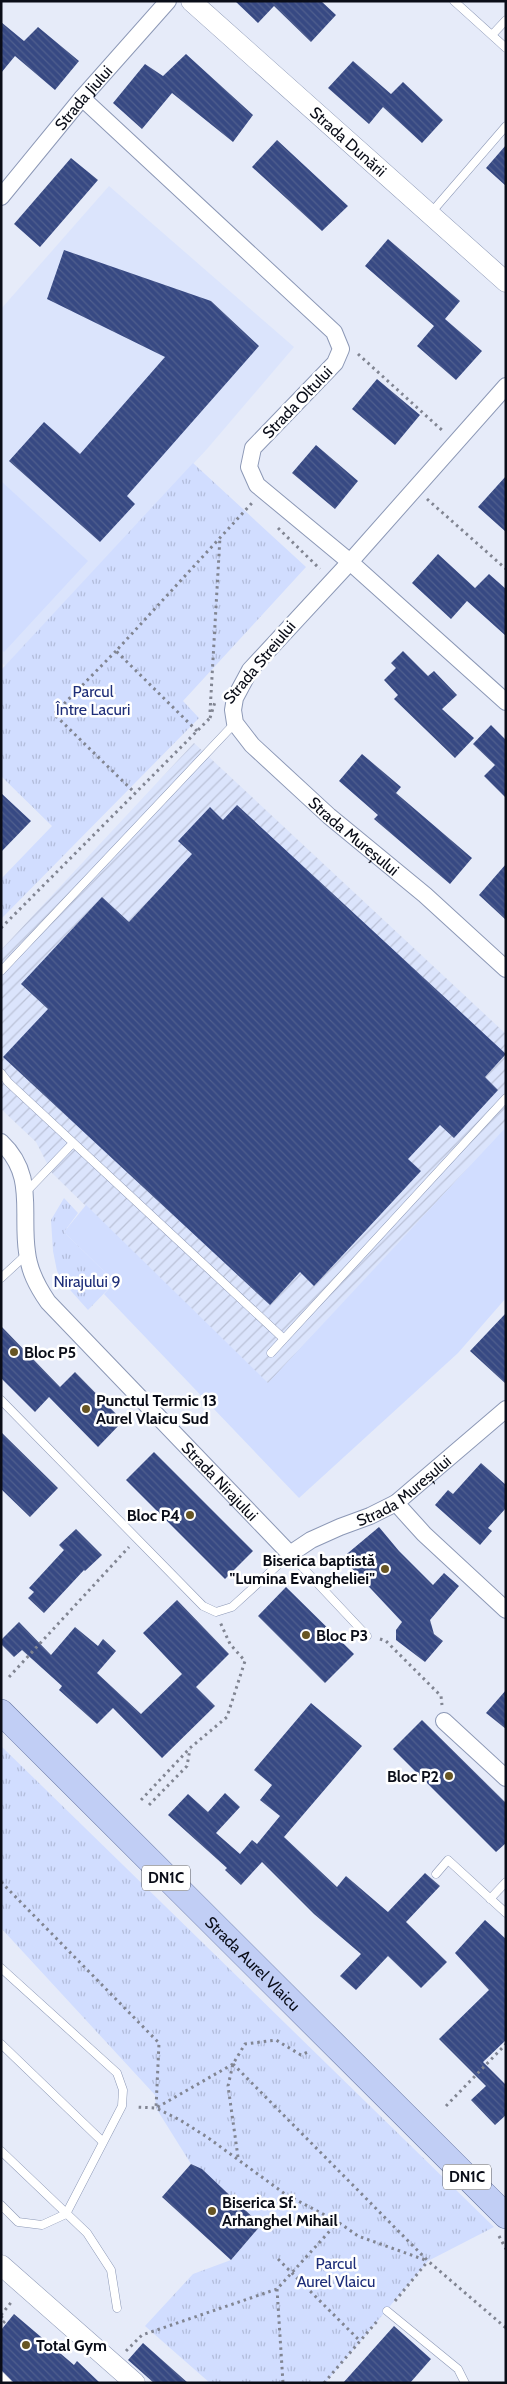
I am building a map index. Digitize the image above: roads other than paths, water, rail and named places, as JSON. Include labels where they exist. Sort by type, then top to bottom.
[{"type":"main road","name":"Strada Aurel Vlaicu","points":[[1,1712],[505,2214]]},
{"type":"street","name":"Strada Jiului","points":[[1,197],[82,98],[168,1]]},
{"type":"street","name":"Strada Dunării","points":[[191,1],[506,282]]},
{"type":"street","name":"Strada Oltului","points":[[82,98],[334,332],[341,349],[335,363],[253,448],[249,467],[258,485],[350,562],[506,702]]},
{"type":"street","name":"Strada Streiului","points":[[236,723],[233,710],[235,698],[250,670],[350,562],[506,386]]},
{"type":"street","name":"Strada Mureșului","points":[[236,723],[252,745],[329,816],[425,895],[506,968]]},
{"type":"street","name":"Strada Nirajului","points":[[1,1142],[11,1151],[21,1171],[26,1192],[27,1254],[36,1283],[48,1302],[290,1554]]},
{"type":"street","name":"Strada Mureșului","points":[[290,1554],[311,1540],[370,1516],[396,1503],[506,1409]]},
{"type":"street","points":[[396,1503],[424,1534],[506,1610]]},
{"type":"street","points":[[444,1721],[506,1778]]},
{"type":"street","points":[[1,2265],[135,2383]]},
{"type":"lane","points":[[454,1],[506,48]]},
{"type":"lane","points":[[492,35],[506,20]]},
{"type":"lane","points":[[430,214],[506,126]]},
{"type":"lane","points":[[1,971],[236,723]]},
{"type":"lane","points":[[1,1073],[8,1082],[284,1339]]},
{"type":"lane","points":[[271,1353],[506,1098]]},
{"type":"lane","points":[[26,1192],[74,1143]]},
{"type":"lane","points":[[1,1278],[27,1254]]},
{"type":"lane","points":[[1,1400],[203,1606],[216,1612],[232,1607],[290,1554]]},
{"type":"lane","name":"Strada Nirajului","points":[[290,1554],[367,1636]]},
{"type":"lane","points":[[436,1874],[448,1860],[506,1913]]},
{"type":"lane","points":[[490,1899],[506,1882]]},
{"type":"lane","points":[[1,1968],[117,2073],[123,2090],[122,2106],[66,2214],[42,2225],[18,2222],[1,2205]]},
{"type":"lane","points":[[1,2044],[103,2142]]},
{"type":"lane","points":[[1,2151],[87,2234],[111,2270],[118,2308]]},
{"type":"lane","points":[[387,2311],[458,2369],[465,2383]]},
{"type":"lane","points":[[1,2376],[8,2383]]},
{"type":"place","name":"Bloc P5","points":[[14,1352]]},
{"type":"place","name":"Punctul Termic 13 Aurel Vlaicu Sud","points":[[86,1409]]},
{"type":"place","name":"Bloc P4","points":[[190,1515]]},
{"type":"place","name":"Biserica baptistă \"Lumina Evangheliei\"","points":[[385,1569]]},
{"type":"place","name":"Bloc P3","points":[[306,1635]]},
{"type":"place","name":"Bloc P2","points":[[449,1776]]},
{"type":"place","name":"Biserica Sf. Arhanghel Mihail","points":[[212,2211]]},
{"type":"place","name":"Total Gym","points":[[26,2345]]},
{"type":"park label","name":"Parcul Între Lacuri","points":[[93,700]]},
{"type":"park label","name":"Nirajului 9","points":[[87,1281]]},
{"type":"park label","name":"Parcul Aurel Vlaicu","points":[[336,2272]]}]
